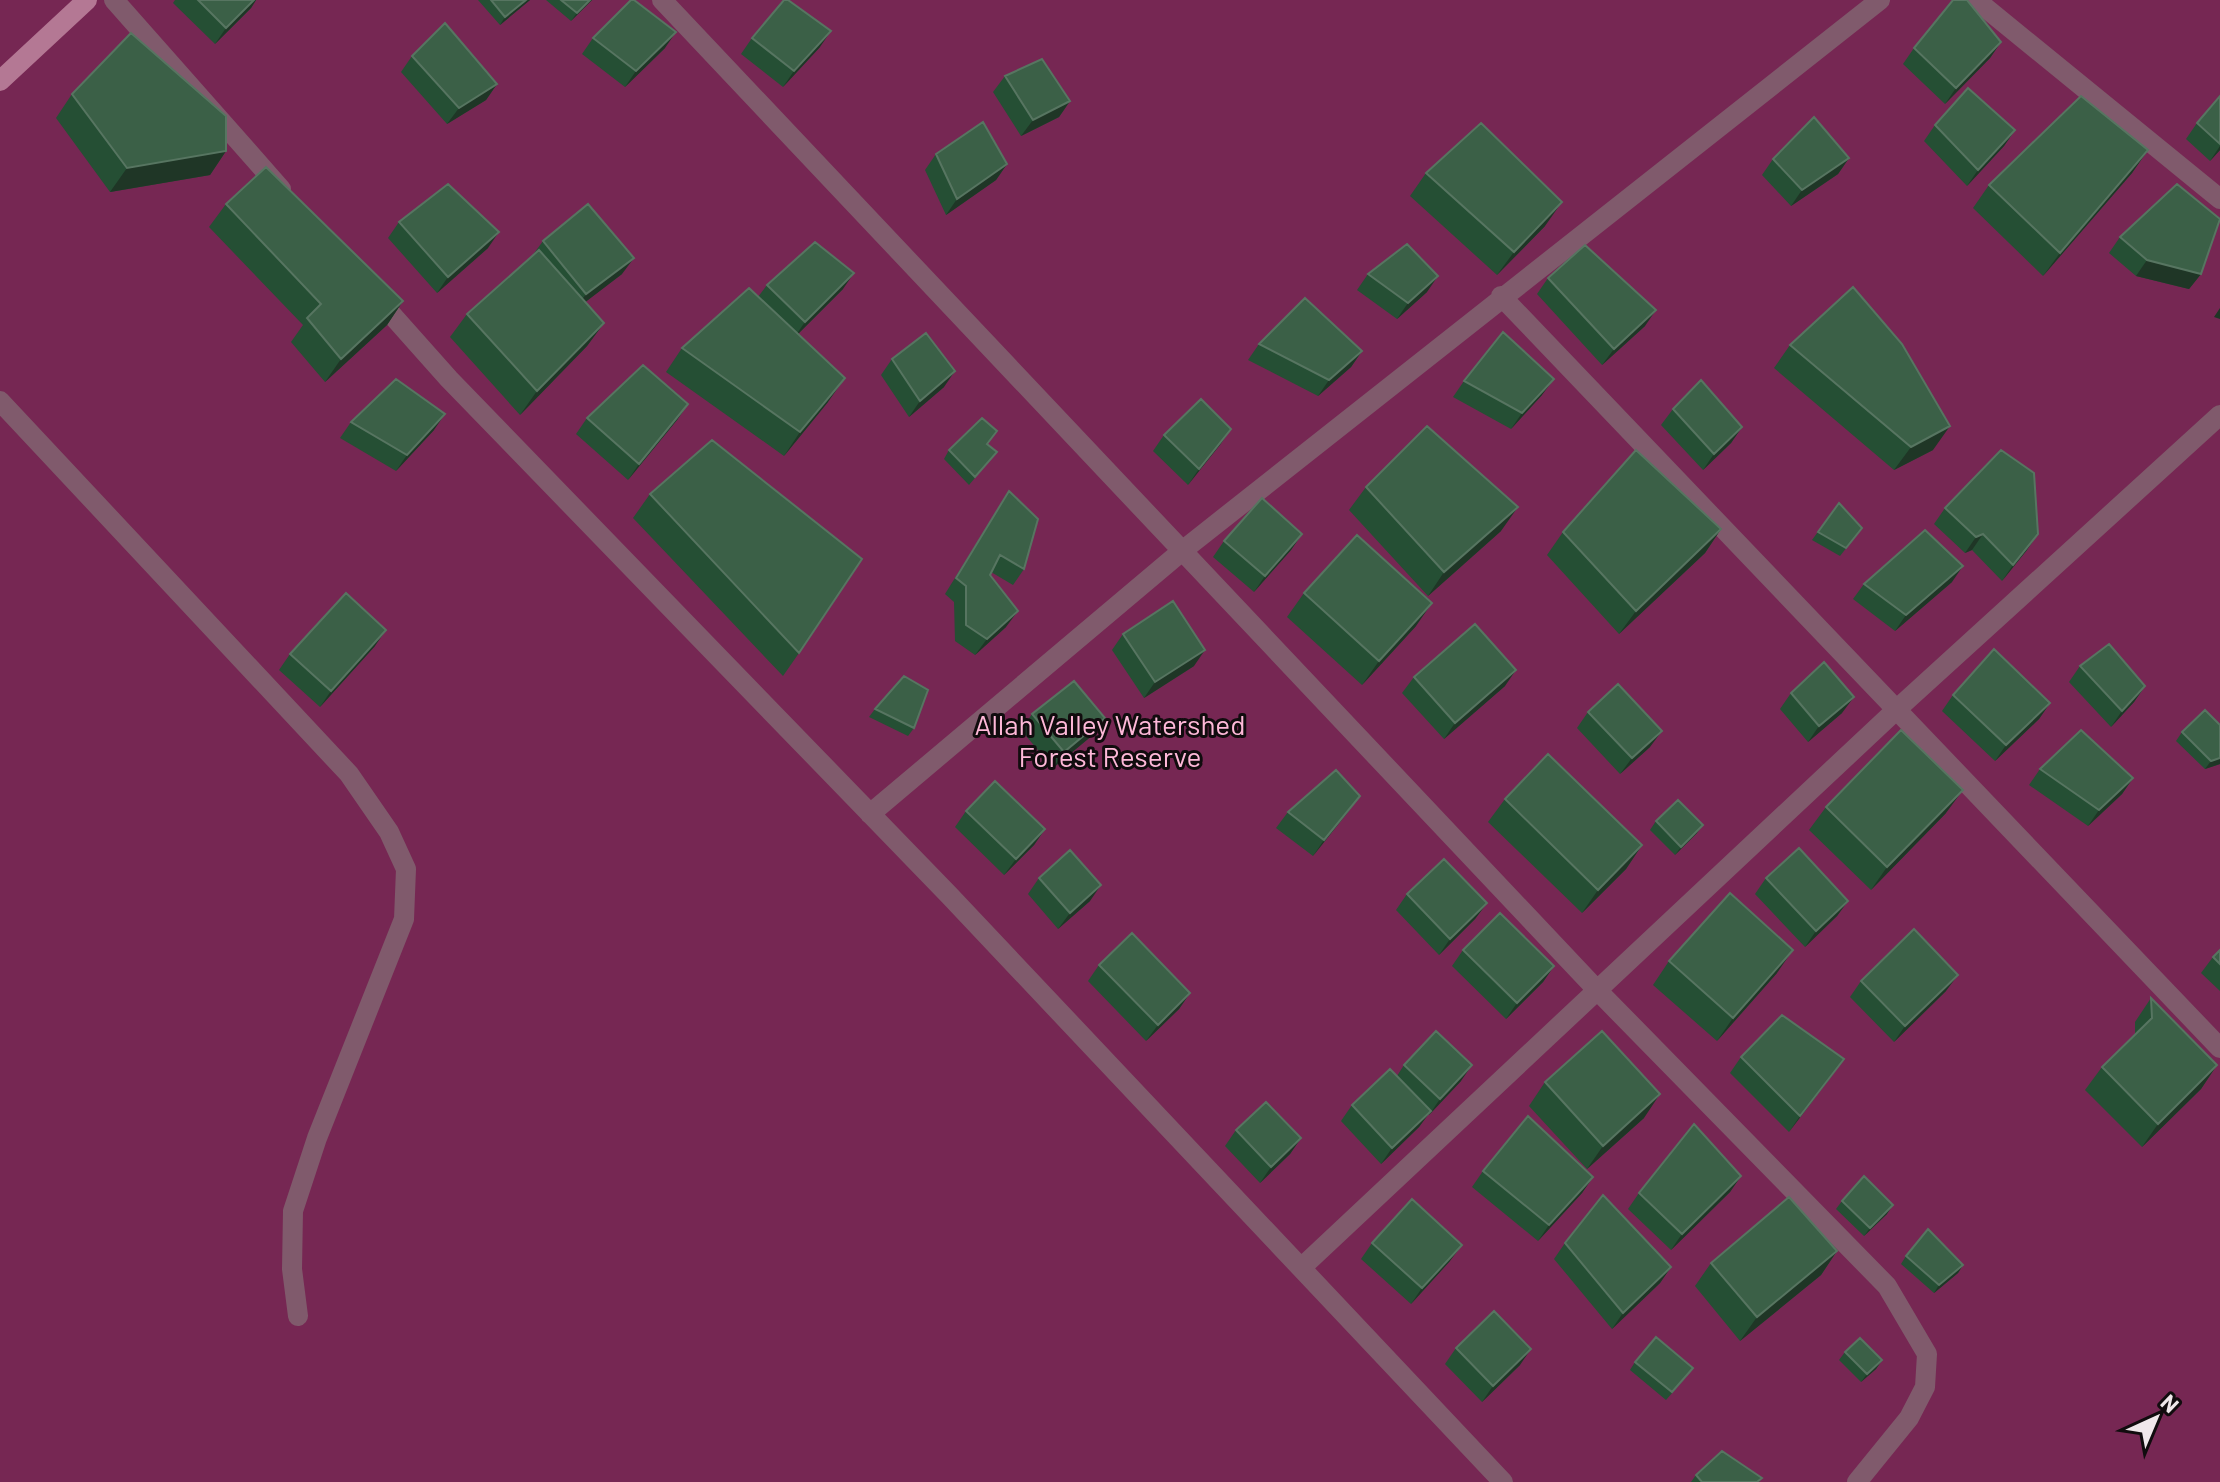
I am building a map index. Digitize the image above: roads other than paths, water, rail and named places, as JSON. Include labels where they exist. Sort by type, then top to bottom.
[{"type":"main road","points":[[0,81],[87,0]]},
{"type":"street","points":[[114,0],[292,201]]},
{"type":"street","points":[[662,0],[1599,992],[1887,1286],[1927,1354],[1925,1387],[1909,1418],[1857,1482]]},
{"type":"street","points":[[870,814],[1182,551],[1501,296],[1880,0]]},
{"type":"street","points":[[1976,0],[2220,199]]},
{"type":"street","points":[[365,284],[449,379],[870,814],[1503,1482]]},
{"type":"street","points":[[1501,296],[2220,1048]]},
{"type":"street","points":[[0,401],[349,774],[389,832],[406,869],[404,919],[317,1138],[293,1211],[292,1269],[298,1316]]},
{"type":"street","points":[[1301,1268],[1599,992],[1896,710],[2220,415]]},
{"type":"park label","name":"Allah Valley Watershed Forest Reserve","points":[[1110,741]]}]
